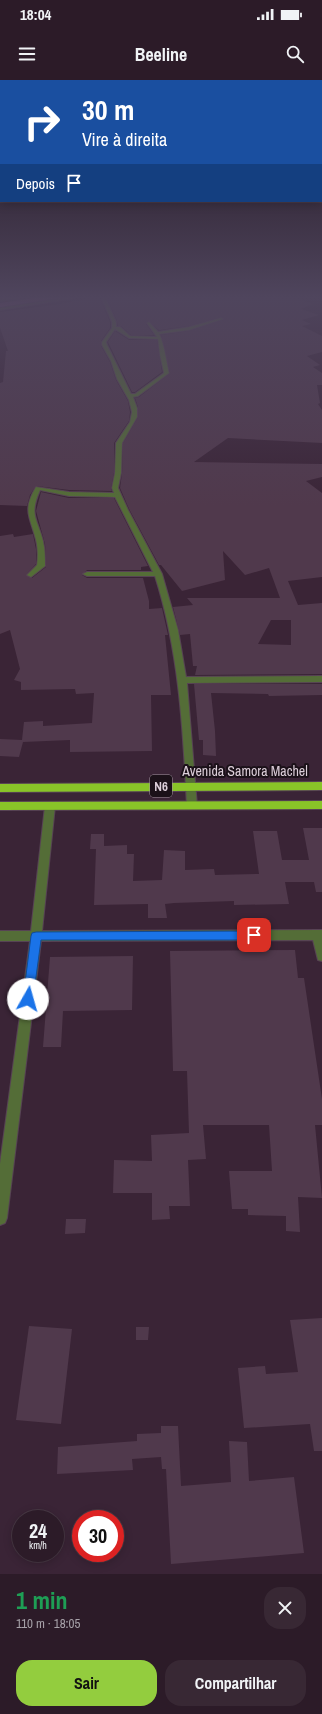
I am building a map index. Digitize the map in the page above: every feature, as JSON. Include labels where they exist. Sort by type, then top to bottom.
[{"type":"highway","name":"Avenida Samora Machel","points":[[0,788],[322,786]]},
{"type":"highway","name":"N6","points":[[0,806],[322,805]]},
{"type":"street","points":[[115,367],[134,406],[135,413],[133,419],[122,436],[118,447],[118,482],[115,488],[158,574],[176,640],[182,680],[192,806]]},
{"type":"street","points":[[129,396],[136,395],[166,373],[165,367]]},
{"type":"street","points":[[31,575],[41,566],[40,539],[29,513],[30,503],[38,488],[69,494],[118,495]]},
{"type":"street","points":[[87,574],[158,574]]},
{"type":"street","points":[[182,680],[322,679]]},
{"type":"street","points":[[0,1218],[36,936],[50,806]]},
{"type":"street","points":[[0,936],[319,935],[322,956]]},
{"type":"building","points":[[4,367],[112,367],[116,380],[128,401],[130,412],[129,421],[114,443],[114,473],[111,488],[112,491],[69,490],[36,486],[30,495],[27,506],[0,505],[0,383],[3,382]]},
{"type":"building","points":[[120,367],[161,367],[162,372],[135,392],[132,392]]},
{"type":"building","points":[[169,367],[314,367],[322,373],[322,385],[317,385],[320,403],[318,404],[322,410],[322,443],[228,438],[194,462],[322,464],[322,477],[306,481],[322,493],[322,577],[288,581],[298,605],[322,603],[322,674],[195,675],[197,666],[193,666],[190,634],[180,635],[173,607],[193,605],[187,598],[280,598],[269,568],[245,575],[223,551],[225,580],[182,591],[161,565],[159,565],[129,509],[120,488],[123,443],[138,417],[138,407],[135,398],[139,397],[170,373]],"holes":[[[271,620],[291,620],[291,645],[258,644]]]},
{"type":"building","points":[[41,492],[69,498],[114,498],[148,566],[141,567],[141,570],[87,570],[82,575],[87,578],[143,578],[149,601],[149,609],[162,608],[168,635],[165,635],[171,695],[151,695],[152,751],[70,752],[70,740],[23,742],[19,757],[0,756],[0,739],[22,740],[24,722],[43,721],[43,726],[92,723],[94,693],[76,694],[75,689],[21,690],[21,682],[14,680],[20,669],[10,630],[0,634],[0,536],[13,534],[14,537],[33,534],[36,549],[36,564],[26,575],[32,578],[46,567],[45,544],[36,511]]},
{"type":"building","points":[[194,684],[322,684],[322,695],[269,696],[268,694],[211,693],[216,756],[203,755],[203,740],[199,740]]},
{"type":"building","points":[[303,828],[322,828],[322,892],[316,892],[314,882],[285,882],[289,904],[234,905],[234,901],[165,904],[167,918],[148,918],[148,904],[94,905],[96,849],[90,849],[91,834],[104,834],[104,846],[127,845],[127,854],[134,854],[133,881],[162,880],[164,850],[185,851],[185,870],[214,869],[215,875],[259,874],[253,831],[277,831],[282,860],[309,860]]},
{"type":"building","points":[[295,950],[298,978],[304,978],[322,1099],[322,1125],[315,1125],[322,1198],[298,1197],[300,1232],[286,1231],[286,1216],[248,1215],[248,1209],[232,1209],[229,1171],[272,1171],[269,1125],[203,1125],[206,1159],[188,1160],[190,1206],[169,1206],[170,1219],[152,1220],[152,1193],[113,1193],[114,1160],[152,1161],[151,1135],[189,1133],[187,1071],[173,1071],[170,951]]},
{"type":"building","points":[[133,956],[132,1010],[63,1011],[61,1047],[43,1047],[50,957]]},
{"type":"building","points":[[66,1219],[86,1219],[85,1233],[65,1234]]},
{"type":"building","points":[[322,1318],[322,1451],[314,1451],[310,1424],[244,1428],[238,1368],[265,1366],[266,1374],[298,1372],[290,1320]]},
{"type":"building","points":[[29,1326],[72,1329],[61,1424],[16,1420]]},
{"type":"building","points":[[136,1327],[149,1327],[148,1340],[136,1340]]},
{"type":"building","points":[[161,1426],[178,1426],[181,1486],[231,1482],[229,1441],[247,1442],[249,1481],[294,1477],[304,1553],[171,1564],[166,1469],[162,1469],[161,1457],[132,1459],[133,1470],[57,1474],[58,1447],[137,1441],[137,1434],[161,1433]]},
{"type":"route","points":[[28,999],[36,936],[254,935]]}]
